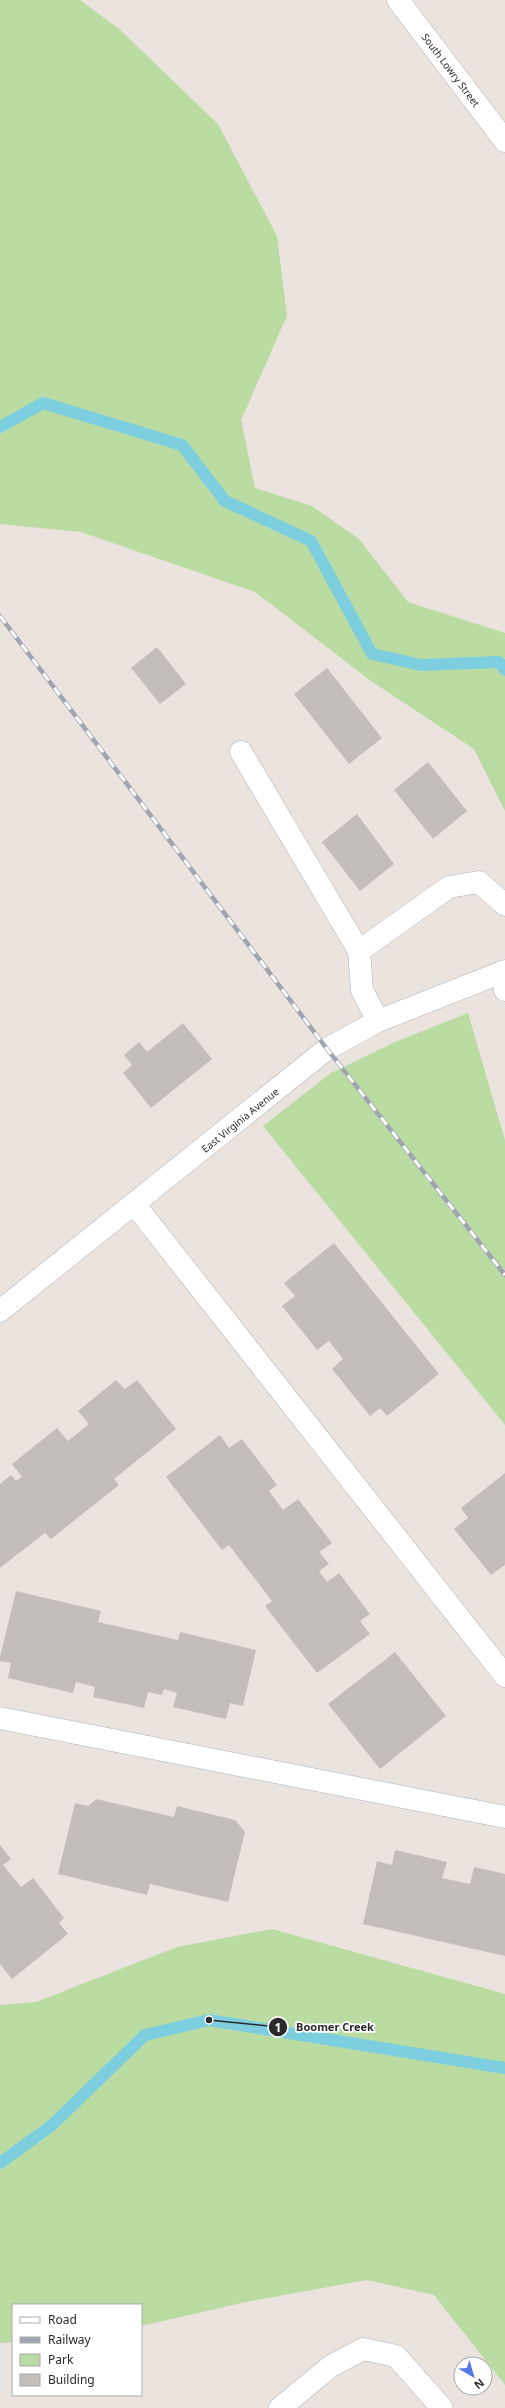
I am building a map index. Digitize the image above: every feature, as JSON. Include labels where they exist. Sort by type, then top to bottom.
[{"type":"street","name":"South Lowry Street","points":[[398,0],[505,141]]},
{"type":"street","points":[[241,752],[359,951],[362,990],[378,1021]]},
{"type":"street","points":[[359,951],[449,887],[479,882],[505,905]]},
{"type":"street","name":"East Virginia Avenue","points":[[0,1311],[135,1205],[327,1049],[378,1021],[504,978]]},
{"type":"street","points":[[135,1205],[505,1676]]},
{"type":"street","points":[[0,1718],[505,1817]]},
{"type":"street","points":[[280,2408],[331,2366],[363,2349],[396,2356],[442,2408]]},
{"type":"green space","points":[[0,0],[80,0],[119,29],[218,124],[277,236],[287,316],[241,420],[255,488],[312,506],[359,539],[408,602],[505,633],[505,811],[474,749],[371,681],[255,592],[81,532],[0,524]]},
{"type":"green space","points":[[468,1013],[505,1140],[505,1425],[263,1126],[331,1073],[395,1042]]},
{"type":"green space","points":[[272,1929],[505,1994],[505,2385],[493,2370],[493,2356],[482,2356],[434,2295],[367,2280],[246,2302],[142,2326],[142,2304],[12,2304],[12,2342],[0,2343],[0,2005],[36,2002],[177,1947]]},
{"type":"building","points":[[157,647],[186,684],[160,704],[131,668]]},
{"type":"building","points":[[327,668],[382,738],[349,764],[294,694]]},
{"type":"building","points":[[428,762],[467,811],[433,839],[394,790]]},
{"type":"building","points":[[357,814],[394,864],[360,891],[322,842]]},
{"type":"building","points":[[183,1023],[212,1059],[151,1108],[123,1073],[132,1065],[124,1055],[139,1042],[147,1052]]},
{"type":"building","points":[[334,1243],[439,1374],[387,1416],[380,1408],[370,1416],[332,1369],[343,1359],[329,1341],[317,1350],[282,1306],[295,1296],[284,1283]]},
{"type":"building","points":[[116,1380],[125,1389],[137,1380],[176,1429],[114,1479],[119,1485],[51,1539],[45,1533],[0,1568],[0,1484],[11,1475],[16,1481],[22,1477],[12,1464],[57,1428],[68,1441],[89,1424],[78,1411]]},
{"type":"building","points":[[220,1435],[229,1448],[242,1439],[277,1485],[269,1491],[283,1510],[298,1499],[332,1543],[319,1552],[329,1564],[319,1571],[327,1582],[339,1573],[370,1614],[360,1621],[370,1634],[317,1673],[265,1606],[272,1601],[229,1545],[222,1550],[166,1477]]},
{"type":"building","points":[[505,1473],[505,1565],[491,1575],[454,1529],[468,1518],[461,1508]]},
{"type":"building","points":[[16,1591],[101,1611],[98,1622],[178,1640],[180,1632],[256,1650],[243,1706],[230,1703],[226,1719],[173,1707],[177,1693],[164,1689],[162,1695],[148,1692],[144,1708],[93,1697],[95,1687],[76,1682],[73,1693],[8,1678],[11,1663],[0,1661],[0,1657]]},
{"type":"building","points":[[395,1652],[446,1716],[380,1769],[328,1704]]},
{"type":"building","points":[[96,1799],[174,1817],[177,1806],[235,1820],[245,1832],[228,1902],[150,1884],[147,1895],[58,1874],[75,1803],[88,1806]]},
{"type":"building","points":[[0,1845],[11,1859],[3,1865],[21,1887],[33,1878],[64,1918],[59,1923],[68,1934],[12,1979],[0,1964]]},
{"type":"building","points":[[395,1850],[447,1862],[442,1878],[470,1884],[474,1867],[505,1874],[505,1956],[363,1924],[377,1861],[392,1865]]},
{"type":"waterway","points":[[0,427],[43,403],[182,445],[225,501],[311,541],[372,654],[421,665],[499,662],[505,670]]},
{"type":"waterway","points":[[0,2163],[51,2126],[145,2035],[209,2020],[505,2068]]},
{"type":"railway","points":[[0,616],[327,1049],[505,1275]]},
{"type":"place","name":"Boomer Creek","points":[[209,2020]]}]
